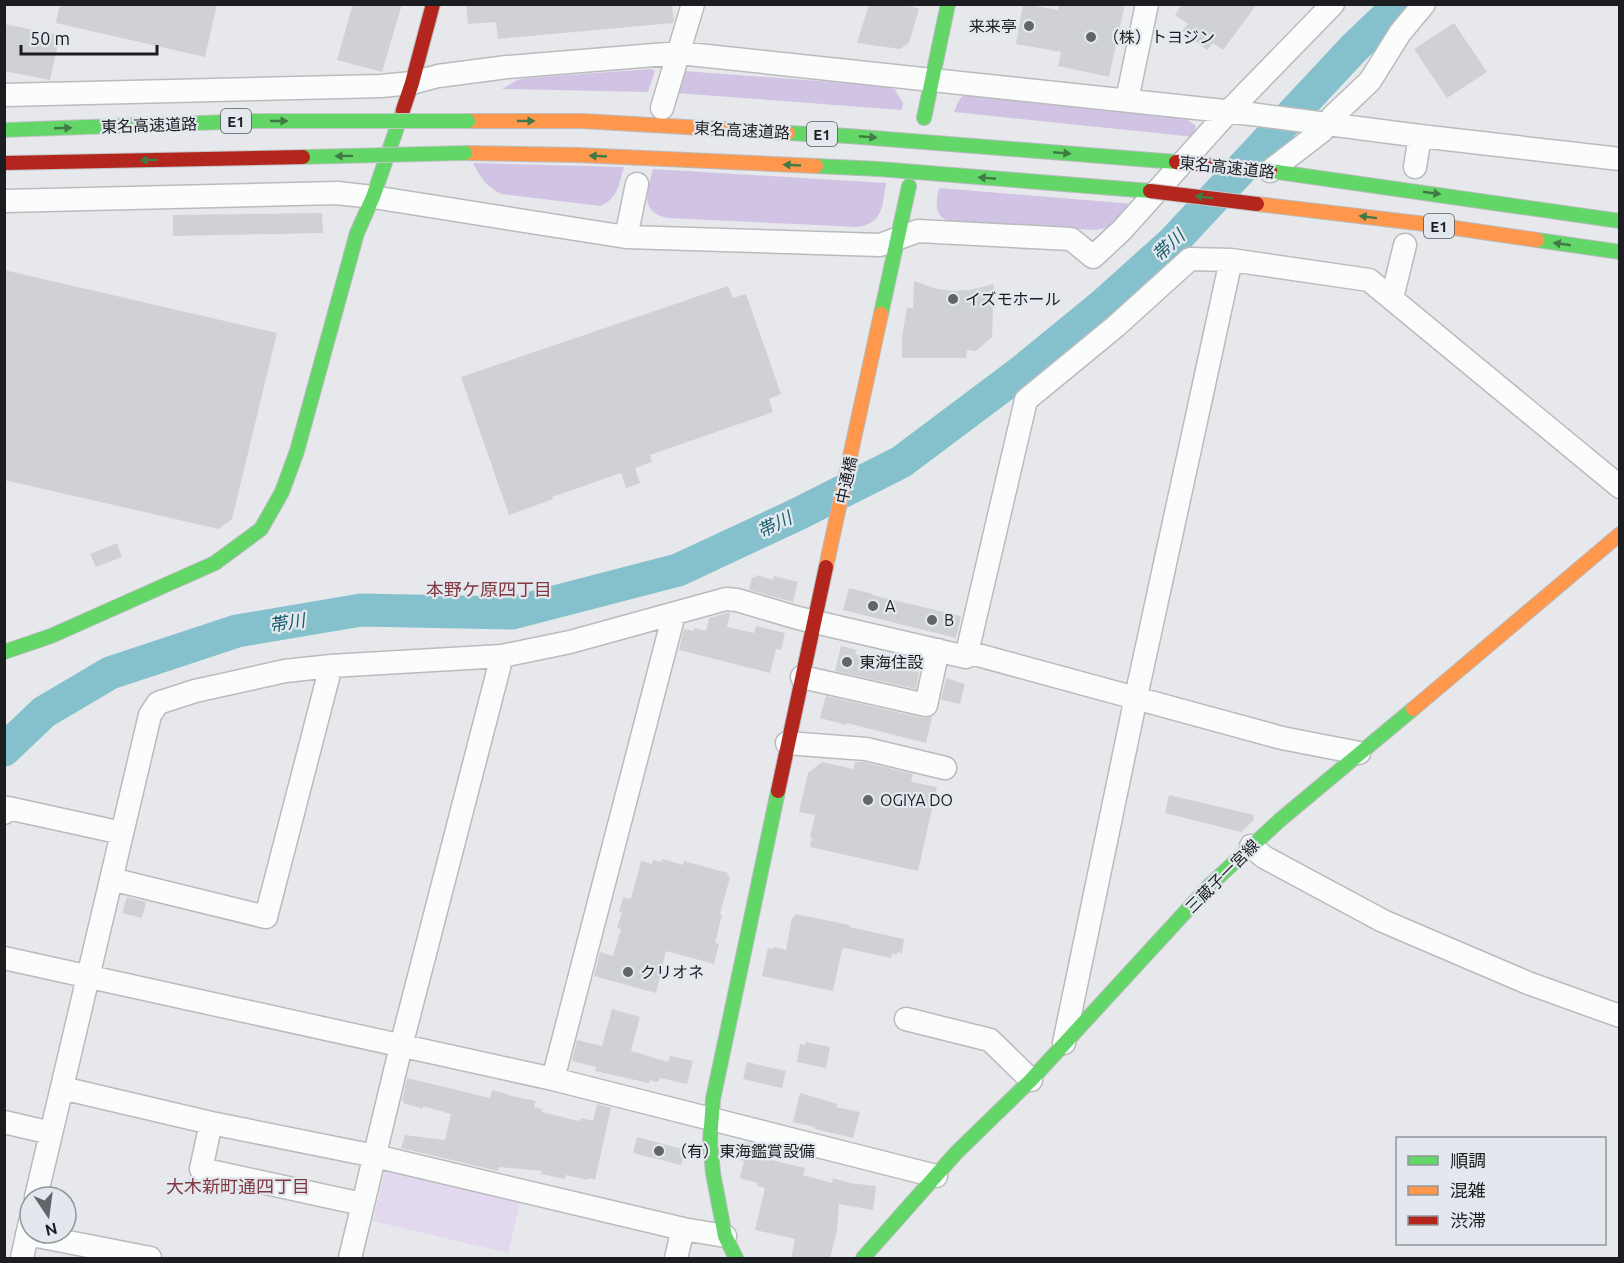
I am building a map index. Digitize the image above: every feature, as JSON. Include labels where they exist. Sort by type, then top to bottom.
[{"type":"main road","points":[[4,652],[51,636],[215,563],[261,529],[282,492],[297,451],[357,233],[373,197],[412,83],[433,4]]},
{"type":"main road","points":[[924,117],[948,4]]},
{"type":"main road","name":"東名高速道路","points":[[4,130],[253,121],[582,121],[848,136],[1270,171],[1620,221]]},
{"type":"main road","name":"東名高速道路","points":[[4,162],[465,153],[578,155],[879,169],[1150,191],[1434,225],[1620,252]]},
{"type":"main road","name":"中通橋","points":[[736,1258],[725,1236],[712,1173],[710,1141],[713,1099],[909,186]]},
{"type":"main road","name":"三蔵子一宮線","points":[[869,1255],[956,1153],[1031,1080],[1211,885],[1251,846],[1620,534]]},
{"type":"street","points":[[662,108],[693,4]]},
{"type":"street","points":[[1127,100],[1148,4]]},
{"type":"street","points":[[4,201],[337,193],[626,237],[880,245],[918,231],[1071,239],[1093,257],[1236,112],[1333,4]]},
{"type":"street","points":[[1270,171],[1322,131],[1324,123],[1370,81],[1400,33],[1424,4]]},
{"type":"street","points":[[4,94],[381,86],[507,67],[680,52],[1236,112],[1620,159]]},
{"type":"street","points":[[1415,167],[1420,136]]},
{"type":"street","points":[[626,237],[637,184]]},
{"type":"street","points":[[1392,298],[1405,245]]},
{"type":"street","points":[[39,1185],[150,715],[158,703],[195,691],[285,671],[331,666],[502,656],[570,642],[726,599],[966,657],[1026,400],[1116,327],[1190,259],[1231,260],[1369,279],[1620,487]]},
{"type":"street","points":[[1063,1045],[1231,260]]},
{"type":"street","points":[[553,1079],[674,614]]},
{"type":"street","points":[[802,677],[926,705],[938,650]]},
{"type":"street","points":[[967,652],[1282,738],[1359,753]]},
{"type":"street","points":[[350,1258],[401,1046],[502,656]]},
{"type":"street","points":[[111,879],[266,917],[331,666]]},
{"type":"street","points":[[788,743],[866,749],[945,768]]},
{"type":"street","points":[[4,813],[8,808],[122,833]]},
{"type":"street","points":[[1251,846],[1264,857],[1383,921],[1528,983],[1620,1016]]},
{"type":"street","points":[[4,958],[553,1079],[936,1176]]},
{"type":"street","points":[[906,1019],[990,1040],[1031,1080]]},
{"type":"street","points":[[62,1088],[211,1123],[375,1156],[683,1229],[725,1236]]},
{"type":"street","points":[[4,1122],[51,1133]]},
{"type":"street","points":[[211,1123],[201,1169],[362,1204]]},
{"type":"street","points":[[676,1258],[683,1229]]},
{"type":"street","points":[[78,1240],[150,1258]]},
{"type":"shaded area","points":[[651,69],[655,71],[648,92],[502,89],[517,80],[527,78]]},
{"type":"shaded area","points":[[684,71],[887,86],[895,90],[903,103],[902,110],[676,93]]},
{"type":"shaded area","points":[[969,92],[1183,117],[1195,125],[1196,132],[1195,137],[954,112],[961,98]]},
{"type":"shaded area","points":[[473,163],[624,167],[614,195],[600,206],[501,194],[484,181]]},
{"type":"shaded area","points":[[653,169],[886,183],[882,206],[877,217],[873,222],[858,227],[668,218],[652,211],[647,200]]},
{"type":"shaded area","points":[[939,188],[1134,204],[1112,227],[1095,230],[955,222],[948,221],[940,215],[937,205]]},
{"type":"shaded area","points":[[386,1167],[521,1199],[508,1253],[373,1221]]},
{"type":"building","points":[[60,4],[217,4],[205,57],[56,23]]},
{"type":"building","points":[[353,4],[402,4],[382,72],[337,60]]},
{"type":"building","points":[[466,4],[672,4],[674,21],[673,23],[498,39],[496,22],[468,24]]},
{"type":"building","points":[[869,4],[905,4],[919,9],[909,43],[900,49],[857,43]]},
{"type":"building","name":"（株）トヨジン","points":[[1023,4],[1058,10],[1059,4],[1125,4],[1109,77],[1058,66],[1061,52],[1016,44]]},
{"type":"building","points":[[1182,4],[1257,4],[1223,50],[1213,43],[1207,50],[1182,31],[1188,24],[1175,15]]},
{"type":"building","points":[[1454,23],[1487,72],[1447,98],[1414,49]]},
{"type":"building","points":[[4,24],[60,35],[50,80],[4,71]]},
{"type":"building","points":[[322,213],[323,233],[173,236],[173,215]]},
{"type":"building","points":[[4,270],[277,333],[232,519],[219,529],[4,480]]},
{"type":"building","points":[[914,281],[937,289],[954,291],[994,284],[992,337],[976,351],[967,350],[966,358],[902,358],[902,337],[907,308],[913,308]]},
{"type":"building","points":[[728,286],[733,298],[746,294],[781,394],[769,399],[773,412],[650,455],[652,462],[635,468],[640,483],[626,488],[621,473],[509,515],[461,377]]},
{"type":"building","points":[[117,543],[122,557],[96,567],[90,554]]},
{"type":"building","points":[[756,575],[773,580],[774,576],[798,582],[793,602],[749,590],[752,577],[755,578]]},
{"type":"building","points":[[849,588],[961,616],[956,638],[843,610]]},
{"type":"building","points":[[730,613],[727,627],[754,633],[756,626],[785,633],[781,650],[776,649],[770,673],[679,650],[684,629],[694,631],[694,628],[706,631],[709,618]]},
{"type":"building","points":[[841,646],[857,650],[855,654],[884,661],[885,658],[905,662],[904,665],[915,667],[914,671],[919,672],[916,689],[835,671]]},
{"type":"building","points":[[946,678],[965,684],[960,704],[941,700]]},
{"type":"building","points":[[826,696],[923,718],[932,717],[926,743],[820,718]]},
{"type":"building","name":"OGIYA DO","points":[[822,762],[853,769],[855,762],[864,762],[913,774],[911,782],[937,787],[918,871],[810,847],[815,815],[799,812],[808,773]]},
{"type":"building","points":[[1169,795],[1254,815],[1253,821],[1241,832],[1165,813]]},
{"type":"building","points":[[662,859],[683,865],[684,861],[728,873],[727,876],[730,877],[720,914],[722,915],[715,943],[719,944],[714,964],[666,951],[656,993],[594,976],[600,952],[613,956],[621,929],[617,928],[622,912],[619,912],[623,897],[631,899],[641,861],[652,864],[653,860],[661,862]]},
{"type":"building","points":[[127,897],[146,902],[142,918],[122,913]]},
{"type":"building","points":[[795,914],[904,939],[902,953],[897,952],[897,955],[892,953],[891,958],[842,949],[833,991],[762,976],[768,948],[786,950],[792,917],[794,918]]},
{"type":"building","points":[[612,1009],[640,1017],[631,1051],[668,1062],[670,1056],[693,1061],[687,1084],[660,1078],[658,1082],[650,1080],[649,1083],[595,1071],[596,1067],[572,1061],[577,1040],[602,1046]]},
{"type":"building","points":[[806,1042],[830,1047],[826,1068],[797,1062],[800,1044],[805,1045]]},
{"type":"building","points":[[747,1062],[786,1071],[782,1088],[743,1079]]},
{"type":"building","points":[[407,1078],[490,1098],[492,1090],[536,1101],[534,1107],[542,1109],[542,1112],[574,1120],[581,1121],[581,1118],[593,1121],[597,1104],[611,1108],[595,1180],[566,1175],[565,1179],[541,1174],[542,1171],[499,1167],[498,1171],[401,1148],[405,1135],[445,1140],[451,1114],[403,1103]]},
{"type":"building","points":[[800,1093],[837,1104],[836,1107],[860,1112],[853,1138],[793,1122]]},
{"type":"building","name":"（有）東海鑑賞設備","points":[[637,1137],[686,1150],[681,1165],[633,1153]]},
{"type":"building","points":[[745,1142],[762,1146],[759,1157],[805,1168],[803,1175],[832,1183],[833,1178],[849,1183],[876,1186],[873,1210],[839,1204],[837,1231],[830,1258],[791,1258],[795,1239],[755,1230],[765,1188],[740,1178],[744,1161],[740,1160]]},
{"type":"waterway","name":"帯川","points":[[4,750],[44,712],[110,673],[237,631],[361,610],[512,613],[678,570],[798,514],[901,462],[1021,372],[1104,304],[1173,242],[1354,48],[1400,4]]},
{"type":"traffic: fast","points":[[924,118],[948,4]]},
{"type":"traffic: fast","points":[[4,652],[51,636],[215,563],[261,529],[282,492],[297,451],[357,233],[373,197],[403,110]]},
{"type":"traffic: fast","points":[[4,130],[253,121],[468,121]]},
{"type":"traffic: fast","points":[[788,133],[1176,162]]},
{"type":"traffic: fast","points":[[303,157],[465,153]]},
{"type":"traffic: fast","points":[[816,166],[1150,191]]},
{"type":"traffic: fast","points":[[1270,171],[1620,221]]},
{"type":"traffic: fast","points":[[881,314],[909,186]]},
{"type":"traffic: fast","points":[[1537,240],[1620,252]]},
{"type":"traffic: fast","points":[[863,1258],[956,1153],[1031,1080],[1211,884],[1280,820],[1413,709]]},
{"type":"traffic: fast","points":[[736,1258],[725,1236],[713,1173],[710,1141],[713,1099],[778,791]]},
{"type":"traffic: slow","points":[[468,121],[582,121],[788,133]]},
{"type":"traffic: slow","points":[[465,153],[578,155],[816,166]]},
{"type":"traffic: slow","points":[[1257,204],[1537,240]]},
{"type":"traffic: slow","points":[[826,567],[881,314]]},
{"type":"traffic: slow","points":[[1413,709],[1620,534]]},
{"type":"traffic: jam","points":[[403,110],[433,4]]},
{"type":"traffic: jam","points":[[4,163],[303,157]]},
{"type":"traffic: jam","points":[[1176,162],[1270,171]]},
{"type":"traffic: jam","points":[[1150,191],[1257,204]]},
{"type":"traffic: jam","points":[[778,791],[826,567]]},
{"type":"place","name":"来来亭","points":[[1029,26]]},
{"type":"place","name":"（株）トヨジン","points":[[1091,37]]},
{"type":"place","name":"イズモホール","points":[[953,299]]},
{"type":"place","name":"A","points":[[873,606]]},
{"type":"place","name":"B","points":[[932,620]]},
{"type":"place","name":"東海住設","points":[[847,662]]},
{"type":"place","name":"OGIYA DO","points":[[868,800]]},
{"type":"place","name":"クリオネ","points":[[628,972]]},
{"type":"place","name":"（有）東海鑑賞設備","points":[[659,1151]]},
{"type":"district","name":"本野ケ原四丁目","points":[[489,589]]},
{"type":"district","name":"大木新町通四丁目","points":[[238,1186]]}]
